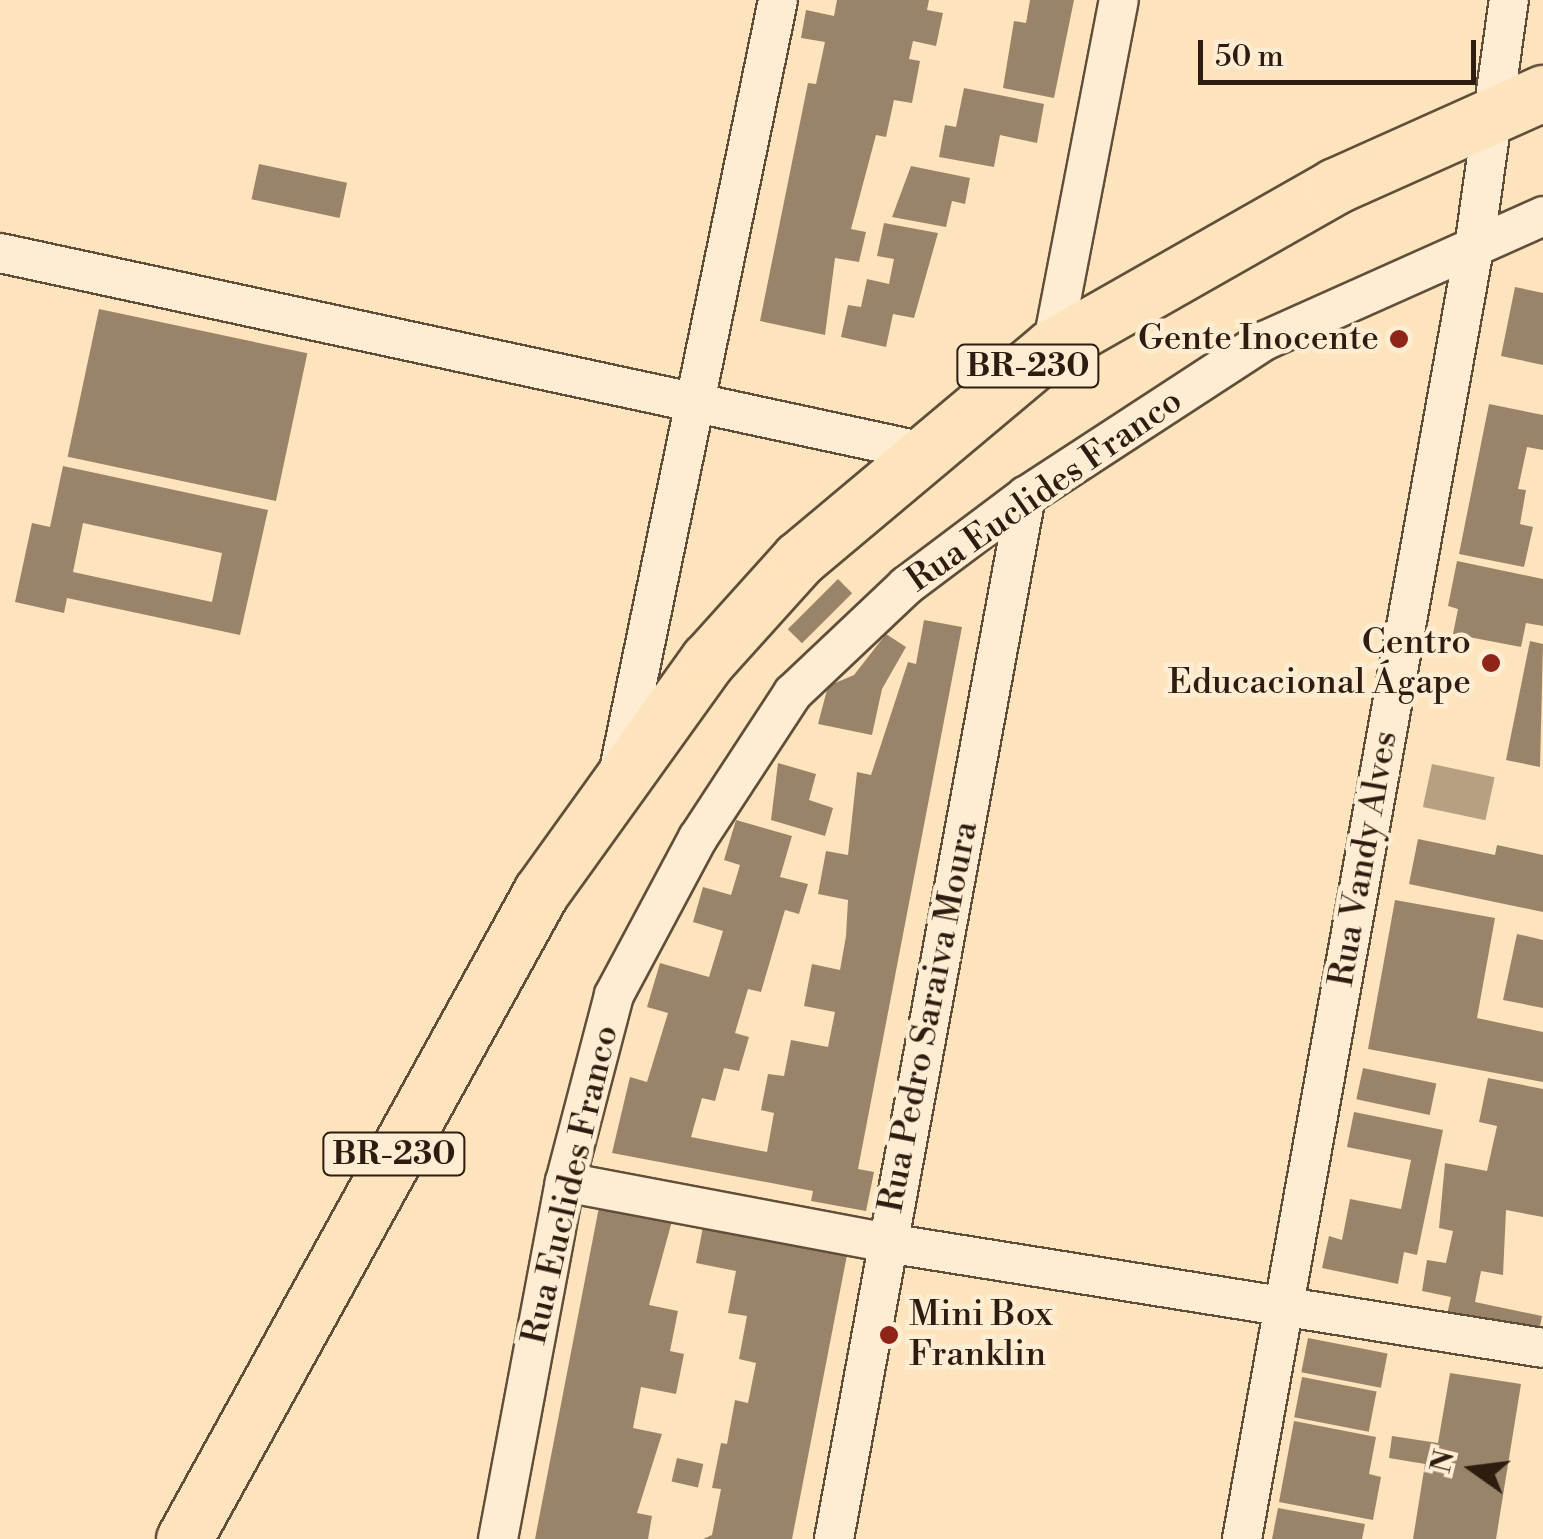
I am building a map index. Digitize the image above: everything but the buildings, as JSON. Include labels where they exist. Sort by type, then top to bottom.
[{"type":"highway","name":"BR-230","points":[[184,1539],[439,1069],[618,777],[799,560],[920,452],[1052,347],[1336,186],[1520,105]]},
{"type":"street","points":[[618,777],[700,406],[778,0]]},
{"type":"street","points":[[1052,347],[1119,0]]},
{"type":"street","name":"Rua Vandy Alves","points":[[1242,1539],[1474,248],[1520,105],[1509,0]]},
{"type":"street","name":"Rua Euclides Franco","points":[[498,1539],[564,1182],[614,995],[698,838],[793,694],[906,586],[1026,496],[1264,341],[1380,283],[1474,248],[1543,216]]},
{"type":"street","points":[[0,254],[920,452]]},
{"type":"street","name":"Rua Pedro Saraiva Moura","points":[[834,1539],[1026,496]]},
{"type":"street","points":[[564,1182],[887,1243],[1543,1348]]},
{"type":"shaded area","points":[[1432,764],[1495,777],[1485,820],[1423,807]]},
{"type":"place","name":"Gente Inocente","points":[[1399,339]]},
{"type":"place","name":"Centro Educacional Ágape","points":[[1491,663]]},
{"type":"place","name":"Mini Box Franklin","points":[[889,1335]]}]
